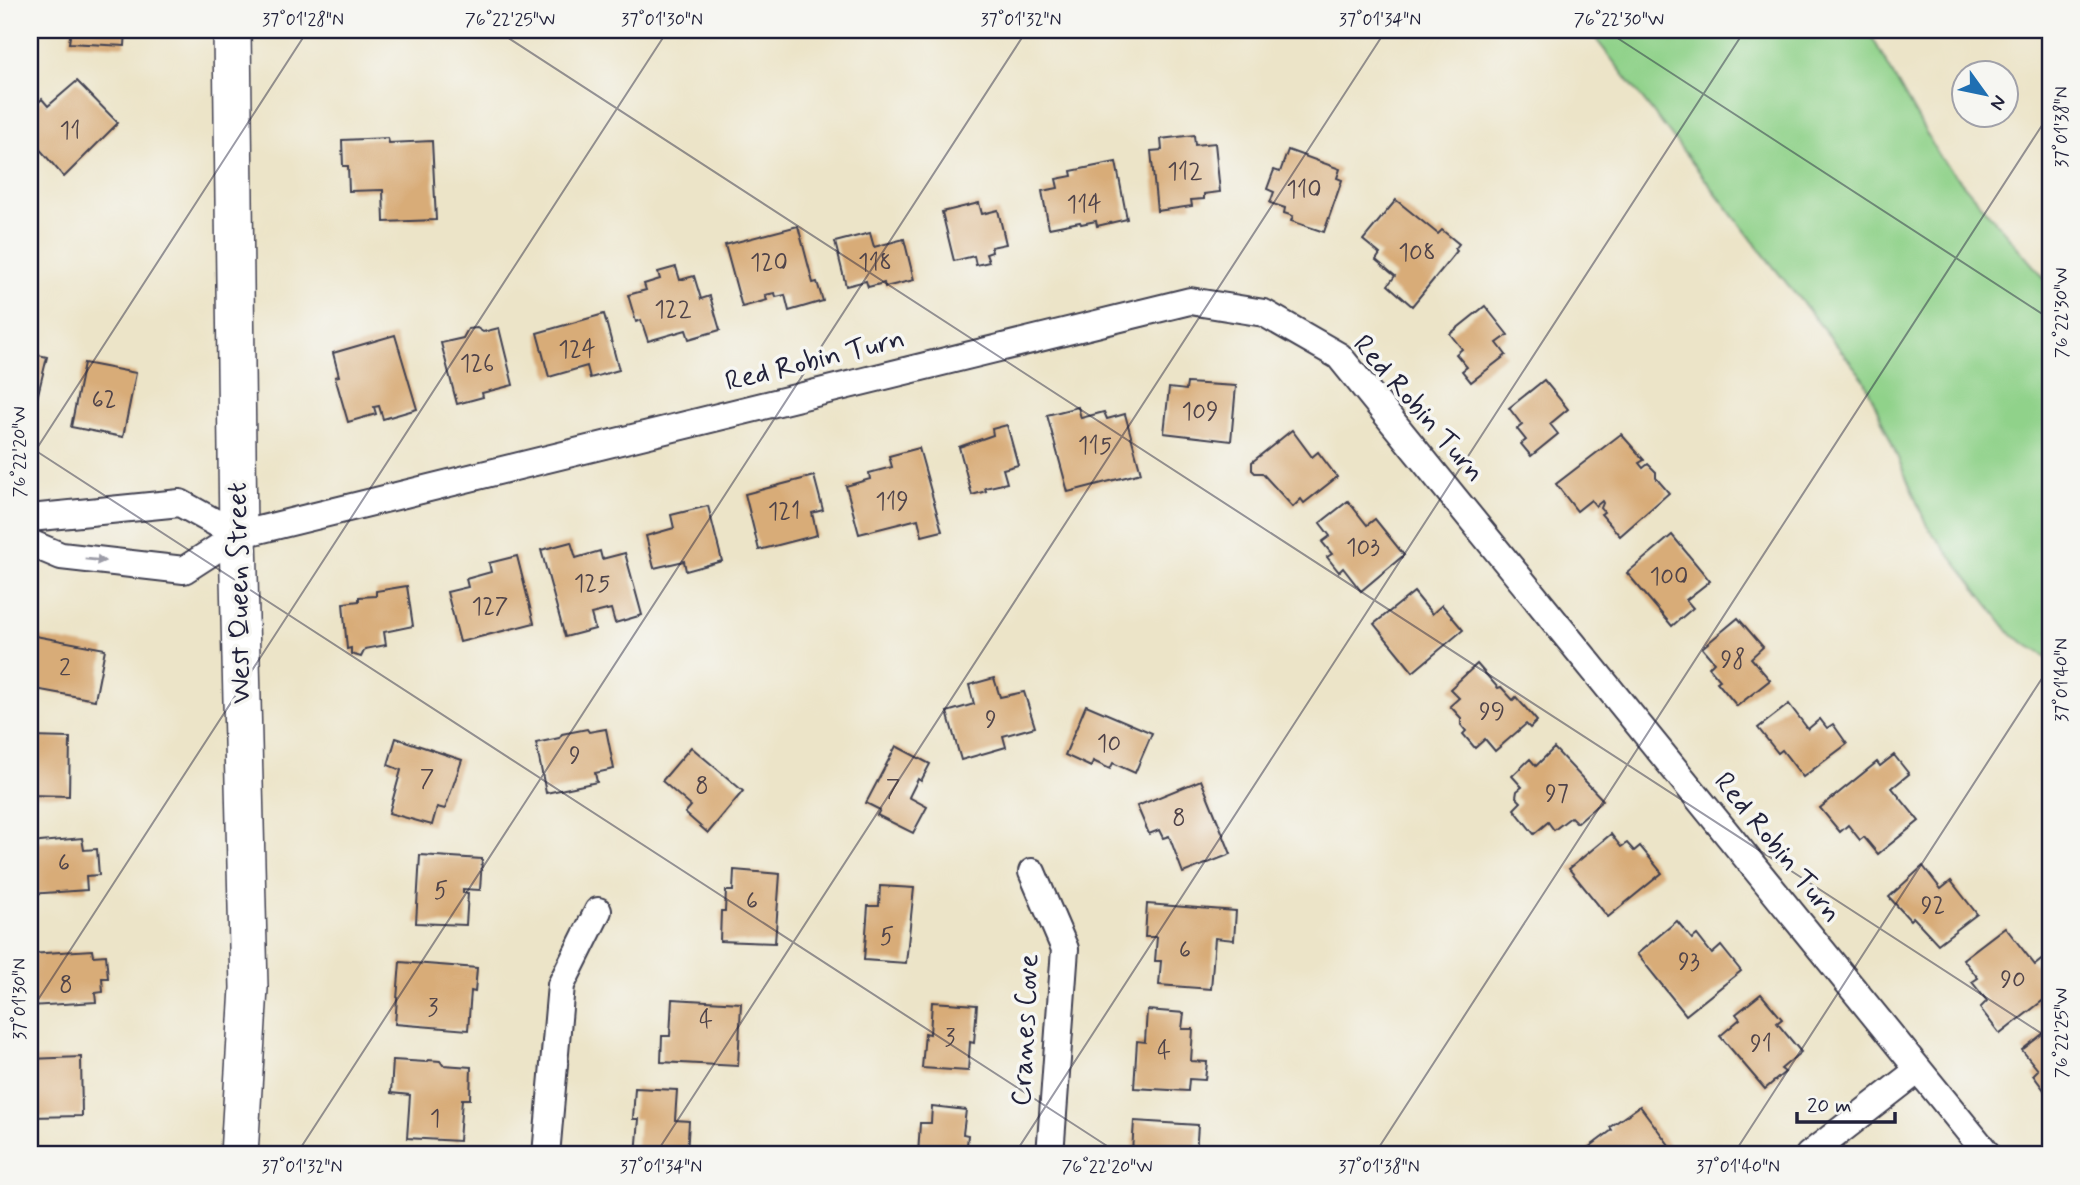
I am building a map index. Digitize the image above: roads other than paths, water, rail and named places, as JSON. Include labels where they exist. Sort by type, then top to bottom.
[{"type":"main road","name":"West Queen Street","points":[[232,30],[238,535],[249,988],[239,1155]]},
{"type":"street","name":"Red Robin Turn","points":[[30,543],[61,556],[184,570],[238,535],[1190,301],[1264,313],[1339,356],[1917,1071],[1988,1155]]},
{"type":"street","points":[[30,518],[180,503],[238,535]]},
{"type":"street","name":"Cranes Cove","points":[[1032,872],[1065,949],[1050,1155]]},
{"type":"street","points":[[546,1155],[561,985],[598,911]]},
{"type":"street","points":[[1809,1155],[1917,1071]]}]
